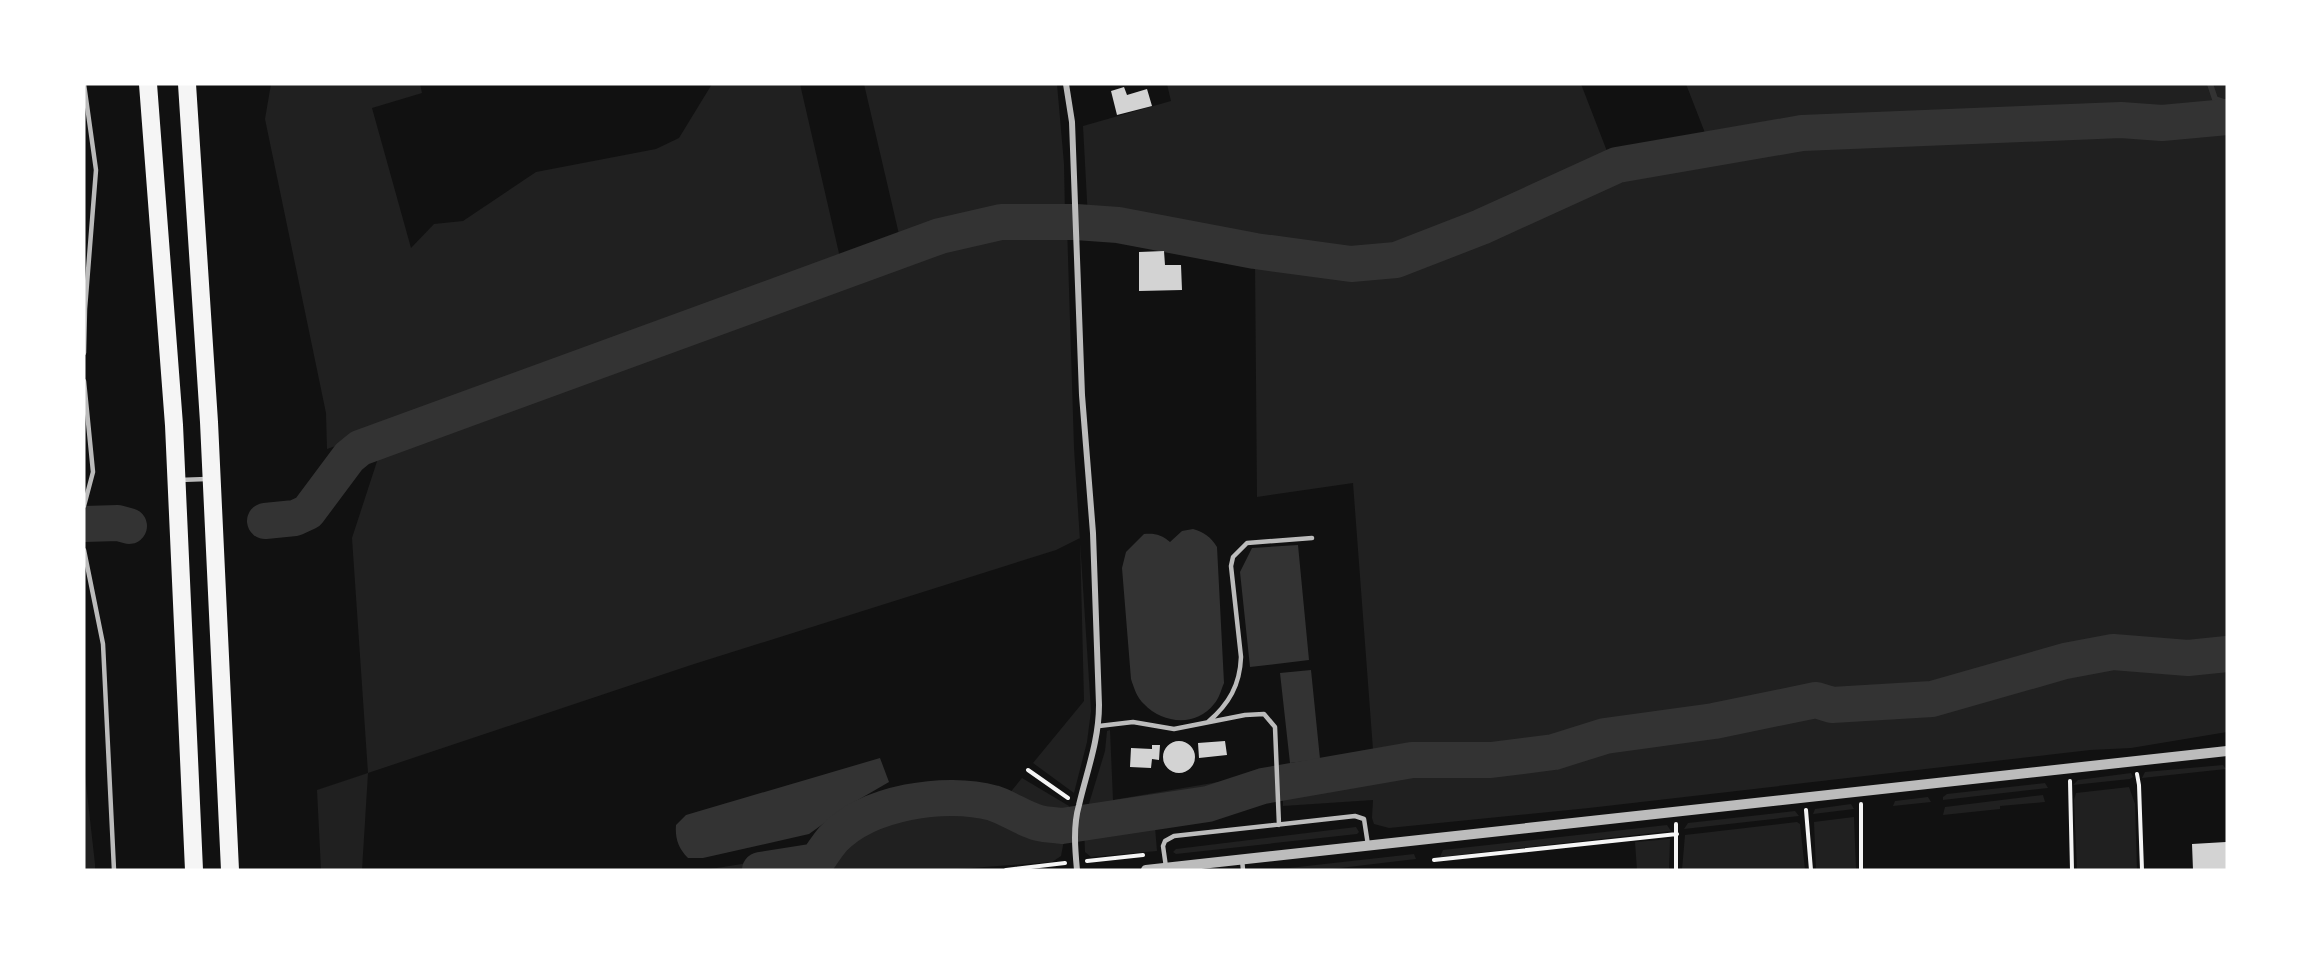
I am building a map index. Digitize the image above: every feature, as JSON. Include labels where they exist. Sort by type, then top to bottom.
[{"type":"highway","points":[[148,84],[177,481],[194,870]]},
{"type":"highway","points":[[187,84],[212,479],[230,870]]},
{"type":"street","points":[[1066,84],[1072,122],[1082,395],[1093,533],[1099,726],[1094,753],[1078,806],[1077,870]]},
{"type":"street","points":[[1146,870],[1243,865],[1368,845],[2227,752]]},
{"type":"lane","points":[[84,84],[96,170],[85,309],[84,353]]},
{"type":"lane","points":[[84,381],[93,472],[84,506]]},
{"type":"lane","points":[[177,481],[212,479]]},
{"type":"lane","points":[[1206,724],[1227,703],[1240,673],[1241,657],[1231,566],[1233,557],[1246,543],[1312,538]]},
{"type":"lane","points":[[84,550],[103,644],[114,870]]},
{"type":"lane","points":[[1099,726],[1133,722],[1174,729],[1245,715],[1264,714],[1275,727],[1279,825]]},
{"type":"lane","points":[[1166,868],[1163,846],[1174,836],[1359,816],[1364,819],[1368,845]]},
{"type":"path","points":[[2135,762],[2139,785],[2142,870]]},
{"type":"path","points":[[2070,769],[2072,870]]},
{"type":"path","points":[[1028,770],[1078,806]]},
{"type":"path","points":[[1860,792],[1861,870]]},
{"type":"path","points":[[1806,797],[1811,870]]},
{"type":"path","points":[[1675,812],[1676,870]]},
{"type":"path","points":[[1434,860],[1677,834]]},
{"type":"shaded area","points":[[271,84],[420,84],[422,93],[372,108],[411,248],[434,224],[463,221],[536,172],[656,149],[679,138],[712,84],[800,84],[841,262],[626,343],[327,449],[326,413],[265,119]]},
{"type":"shaded area","points":[[864,84],[1057,84],[1064,164],[1065,216],[1001,216],[933,232],[901,243]]},
{"type":"shaded area","points":[[1167,84],[1581,84],[1610,159],[1392,253],[1350,254],[1256,239],[1255,246],[1117,221],[1088,219],[1083,126],[1171,101]]},
{"type":"shaded area","points":[[1686,84],[2227,84],[2227,112],[2160,117],[2133,113],[1799,125],[1707,138]]},
{"type":"shaded area","points":[[2227,126],[2227,650],[2189,654],[2107,646],[1936,692],[1833,700],[1814,695],[1710,717],[1612,730],[1541,749],[1492,756],[1413,758],[1374,763],[1353,483],[1257,497],[1255,262],[1348,272],[1385,273],[1416,262],[1614,176],[1785,146]]},
{"type":"shaded area","points":[[1001,225],[1067,225],[1074,448],[1080,538],[1056,550],[691,665],[368,773],[352,538],[383,443],[941,239]]},
{"type":"shaded area","points":[[1193,529],[1207,535],[1217,547],[1224,683],[1217,700],[1207,711],[1198,717],[1179,720],[1160,716],[1152,711],[1138,696],[1131,679],[1122,568],[1126,552],[1144,534],[1158,535],[1170,542],[1182,531]]},
{"type":"shaded area","points":[[1080,543],[1091,711],[1087,742],[1074,793],[1033,763],[1084,701]]},
{"type":"shaded area","points":[[1298,545],[1309,660],[1250,667],[1240,572],[1252,548]]},
{"type":"shaded area","points":[[2114,657],[2184,664],[2227,659],[2227,732],[2131,748],[2090,750],[1589,808],[1389,828],[1374,824],[1373,800],[1283,806],[1283,786],[1414,763],[1489,765],[1553,757],[1606,740],[1716,725],[1815,704],[1829,710],[1930,703]]},
{"type":"shaded area","points":[[1311,670],[1320,759],[1290,763],[1280,673]]},
{"type":"shaded area","points":[[1110,730],[1113,800],[1271,773],[1271,783],[1206,802],[1084,820],[1105,751],[1107,731]]},
{"type":"shaded area","points":[[880,758],[889,782],[851,804],[809,834],[703,858],[688,858],[680,847],[676,825],[686,815]]},
{"type":"shaded area","points":[[2223,765],[2226,769],[2142,778],[2145,772]]},
{"type":"shaded area","points":[[84,766],[95,864],[95,870],[84,870]]},
{"type":"shaded area","points":[[368,773],[362,870],[321,870],[317,790]]},
{"type":"shaded area","points":[[2131,773],[2133,777],[2130,779],[2073,785],[2078,780]]},
{"type":"shaded area","points":[[1022,778],[1069,806],[1066,822],[1036,816],[1004,800]]},
{"type":"shaded area","points":[[2045,783],[2048,788],[1943,800],[1947,794]]},
{"type":"shaded area","points":[[1271,787],[1273,797],[1216,818],[1155,827],[1157,851],[1091,857],[1085,852],[1084,826],[1207,807]]},
{"type":"shaded area","points":[[2129,787],[2135,804],[2137,870],[2077,870],[2074,800],[2076,793]]},
{"type":"shaded area","points":[[2043,795],[2045,802],[1943,815],[1945,807]]},
{"type":"shaded area","points":[[1928,797],[1931,802],[1893,806],[1895,801]]},
{"type":"shaded area","points":[[949,800],[992,806],[1038,825],[1066,830],[1061,856],[1052,862],[958,869],[778,870],[819,863],[831,845],[848,830],[874,815],[919,803]]},
{"type":"shaded area","points":[[1851,804],[1854,809],[1813,814],[1815,809]]},
{"type":"shaded area","points":[[1795,811],[1799,816],[1684,829],[1688,823]]},
{"type":"shaded area","points":[[1854,817],[1856,870],[1816,870],[1814,822]]},
{"type":"shaded area","points":[[1797,822],[1800,824],[1805,870],[1682,870],[1685,835]]},
{"type":"shaded area","points":[[840,825],[815,856],[742,870],[704,870],[799,855]]},
{"type":"shaded area","points":[[1667,825],[1671,831],[1440,857],[1443,850]]},
{"type":"shaded area","points":[[1356,827],[1359,832],[1357,834],[1176,854],[1173,852],[1176,849]]},
{"type":"shaded area","points":[[1670,839],[1669,870],[1637,870],[1635,842]]},
{"type":"shaded area","points":[[1414,854],[1416,859],[1323,870],[1271,870]]},
{"type":"building","points":[[1124,87],[1127,95],[1147,89],[1152,106],[1117,115],[1111,91]]},
{"type":"building","points":[[1164,251],[1165,265],[1181,265],[1182,290],[1139,291],[1139,252]]},
{"type":"building","points":[[1179,741],[1191,745],[1195,757],[1191,769],[1179,773],[1167,769],[1163,757],[1167,745]]},
{"type":"building","points":[[1225,741],[1227,755],[1199,758],[1198,743]]},
{"type":"building","points":[[1152,745],[1160,745],[1159,760],[1152,759],[1151,768],[1130,767],[1131,748],[1152,749]]},
{"type":"building","points":[[2226,842],[2227,870],[2193,870],[2192,844]]},
{"type":"waterway","points":[[2210,84],[2215,99],[2227,103]]},
{"type":"waterway","points":[[265,521],[295,518],[308,512],[349,457],[360,448],[940,236],[1001,222],[1076,222],[1118,225],[1255,251],[1351,264],[1396,260],[1481,227],[1617,165],[1802,133],[2121,120],[2162,123],[2227,117]]},
{"type":"waterway","points":[[84,524],[118,523],[129,526]]},
{"type":"waterway","points":[[760,870],[817,861],[833,839],[848,826],[866,816],[908,802],[931,799],[974,799],[993,803],[1033,821],[1062,826],[1208,804],[1263,786],[1412,760],[1491,760],[1554,752],[1605,736],[1714,721],[1816,700],[1832,705],[1932,699],[2065,661],[2113,652],[2188,658],[2227,654]]}]
